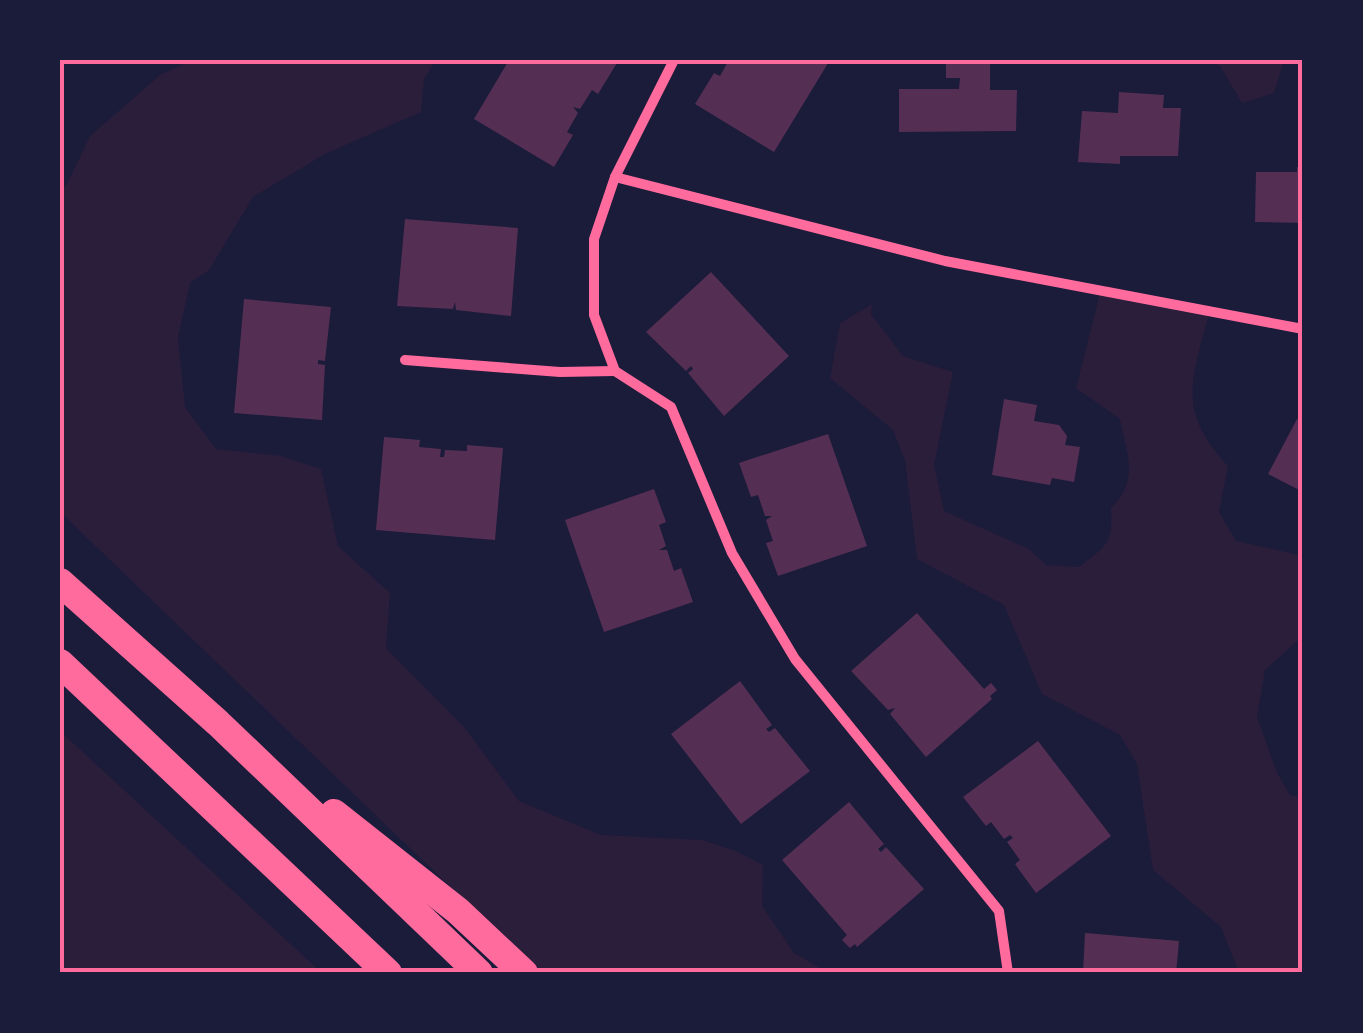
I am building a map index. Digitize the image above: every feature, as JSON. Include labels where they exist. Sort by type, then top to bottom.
[{"type":"highway","points":[[60,582],[218,723],[480,973]]},
{"type":"highway","points":[[60,663],[388,973]]},
{"type":"highway","points":[[218,723],[458,911],[524,973]]},
{"type":"street","points":[[615,372],[594,315],[594,239],[615,177],[674,60]]},
{"type":"street","points":[[615,177],[946,261],[1303,329]]},
{"type":"street","points":[[405,360],[560,372],[615,372],[672,408],[732,553],[795,659],[999,912],[1008,973]]},
{"type":"shaded area","points":[[192,60],[436,60],[424,79],[421,112],[325,154],[253,197],[209,270],[190,283],[178,338],[185,407],[216,449],[281,456],[321,469],[338,546],[390,593],[386,648],[464,727],[519,801],[601,835],[702,840],[763,865],[762,906],[794,953],[829,973],[540,973],[60,512],[60,187],[66,186],[90,136],[160,75]]},
{"type":"shaded area","points":[[1207,60],[1284,60],[1274,93],[1242,103],[1220,66]]},
{"type":"shaded area","points":[[1108,286],[1199,306],[1209,313],[1197,358],[1193,394],[1201,428],[1228,466],[1219,512],[1236,541],[1303,556],[1303,636],[1265,670],[1257,717],[1277,773],[1290,795],[1303,798],[1303,973],[1239,973],[1221,927],[1153,870],[1137,764],[1120,735],[1042,694],[1004,605],[917,559],[905,460],[893,430],[830,378],[840,323],[872,304],[871,314],[903,356],[953,372],[934,465],[944,511],[1029,549],[1046,565],[1079,567],[1106,544],[1111,530],[1111,508],[1126,487],[1128,477],[1120,419],[1076,388],[1101,289]]},
{"type":"shaded area","points":[[60,731],[72,742],[322,973],[60,973]]},
{"type":"building","points":[[509,60],[617,63],[598,94],[592,90],[580,109],[573,107],[578,113],[567,132],[573,135],[554,167],[474,119]]},
{"type":"building","points":[[729,60],[830,60],[774,152],[695,104],[714,73],[720,76]]},
{"type":"building","points":[[946,60],[990,60],[990,90],[1017,90],[1016,131],[899,132],[899,89],[959,89],[960,78],[946,78]]},
{"type":"building","points":[[1119,92],[1164,95],[1163,108],[1181,108],[1178,156],[1120,156],[1120,164],[1078,162],[1082,111],[1118,113]]},
{"type":"building","points":[[1297,167],[1303,167],[1303,223],[1255,222],[1256,172],[1297,172]]},
{"type":"building","points":[[405,219],[518,228],[511,316],[456,310],[455,302],[453,309],[397,306]]},
{"type":"building","points":[[711,272],[789,356],[724,416],[688,373],[693,369],[691,366],[686,371],[646,332]]},
{"type":"building","points":[[244,299],[331,307],[325,361],[318,360],[318,364],[325,365],[322,420],[234,413]]},
{"type":"building","points":[[1004,399],[1037,405],[1034,421],[1059,425],[1067,436],[1065,445],[1080,447],[1074,482],[1052,478],[1050,485],[992,475]]},
{"type":"building","points":[[1297,419],[1303,422],[1303,492],[1268,474]]},
{"type":"building","points":[[828,434],[867,546],[778,576],[766,543],[773,541],[766,520],[772,516],[765,516],[758,495],[751,497],[739,463]]},
{"type":"building","points":[[384,437],[420,440],[419,447],[441,449],[440,457],[444,457],[445,450],[467,451],[467,445],[503,448],[495,540],[376,530]]},
{"type":"building","points":[[654,489],[666,522],[659,525],[666,546],[659,550],[667,550],[674,571],[681,568],[693,602],[604,632],[565,520]]},
{"type":"building","points":[[917,613],[984,689],[991,683],[997,690],[990,696],[992,699],[926,757],[890,714],[895,708],[888,710],[851,671]]},
{"type":"building","points":[[740,681],[772,725],[766,729],[769,732],[775,728],[810,771],[741,824],[671,734]]},
{"type":"building","points":[[1038,741],[1111,836],[1036,893],[1015,864],[1020,860],[1007,842],[1013,838],[1010,835],[1004,839],[991,822],[986,826],[963,797]]},
{"type":"building","points":[[849,802],[884,844],[878,849],[881,852],[886,847],[924,889],[857,947],[855,944],[850,948],[842,940],[847,935],[782,860]]},
{"type":"building","points":[[1085,933],[1179,941],[1176,973],[1083,973]]}]
